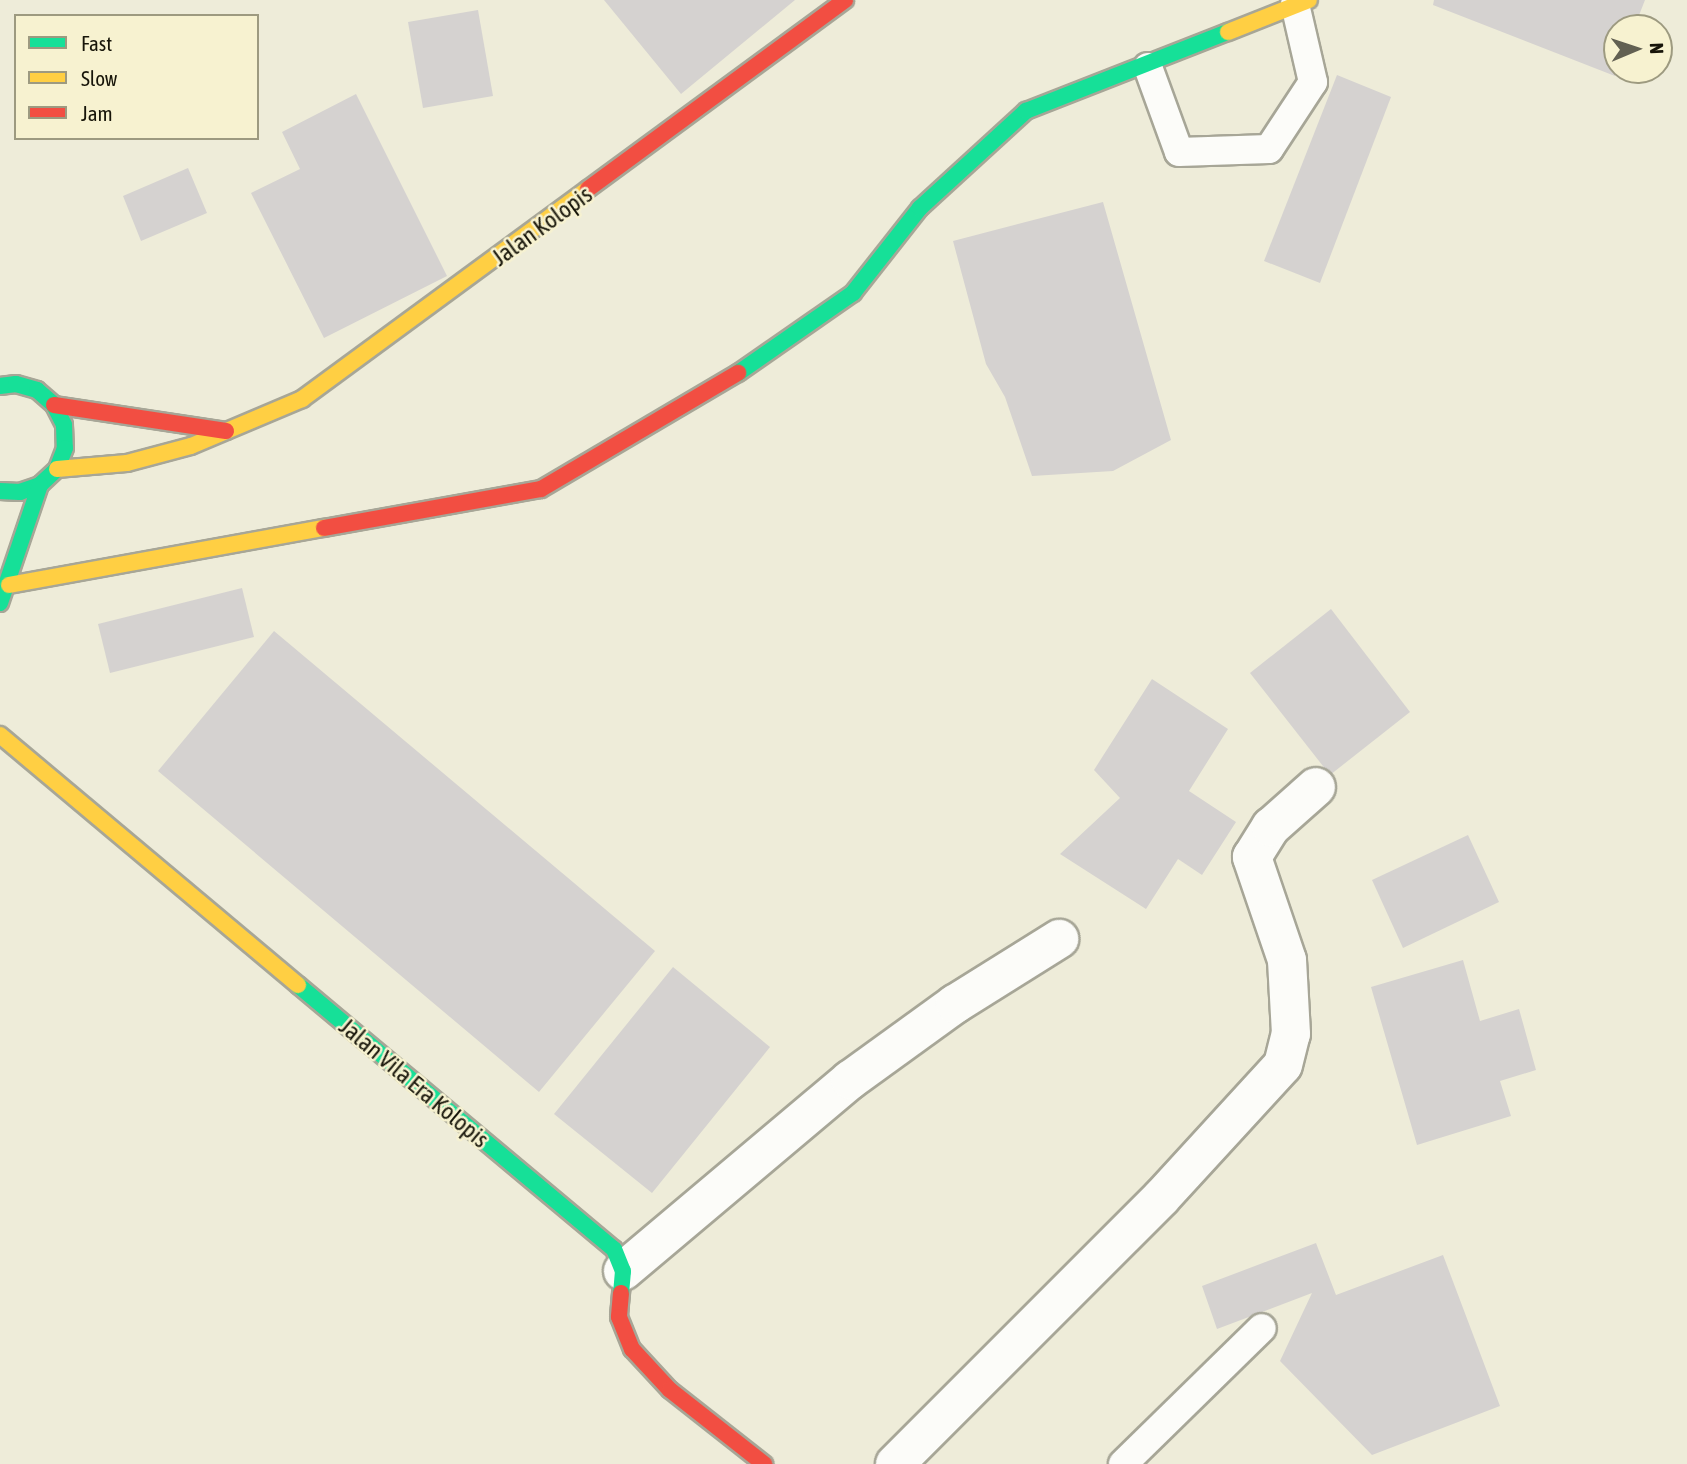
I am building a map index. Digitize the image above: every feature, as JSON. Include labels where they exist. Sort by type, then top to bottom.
[{"type":"street","name":"Jalan Kolopis","points":[[57,469],[127,463],[191,446],[302,399],[845,0]]},
{"type":"street","points":[[9,585],[541,489],[776,351],[853,293],[920,208],[1026,111],[1148,67],[1302,2]]},
{"type":"street","points":[[0,491],[20,492],[40,485],[57,469],[65,448],[64,425],[54,405],[37,390],[8,385],[5,368]]},
{"type":"street","points":[[54,405],[226,430]]},
{"type":"street","points":[[0,603],[9,585],[40,485]]},
{"type":"street","name":"Jalan Vila Era Kolopis","points":[[0,734],[614,1250],[623,1271]]},
{"type":"street","points":[[895,1464],[1161,1198],[1283,1065],[1291,1034],[1287,960],[1252,857],[1270,827],[1316,787]]},
{"type":"street","points":[[764,1464],[670,1390],[632,1349],[619,1317],[623,1271],[850,1080],[955,1004],[1059,939]]},
{"type":"lane","points":[[1148,67],[1179,152],[1269,149],[1313,82],[1302,2]]},
{"type":"lane","points":[[1123,1464],[1262,1328]]},
{"type":"building","points":[[604,0],[795,0],[681,94]]},
{"type":"building","points":[[1434,0],[1645,0],[1640,14],[1603,14],[1603,71],[1433,5]]},
{"type":"building","points":[[478,10],[493,96],[423,108],[408,22]]},
{"type":"building","points":[[1337,75],[1391,97],[1320,283],[1264,261]]},
{"type":"building","points":[[356,94],[447,276],[324,338],[251,193],[300,169],[282,132]]},
{"type":"building","points":[[188,168],[207,213],[141,241],[123,196]]},
{"type":"building","points":[[1103,202],[1171,440],[1113,471],[1032,476],[1005,397],[986,364],[953,241]]},
{"type":"building","points":[[242,588],[254,637],[110,673],[98,624]]},
{"type":"building","points":[[1331,609],[1410,712],[1330,775],[1250,673]]},
{"type":"building","points":[[274,631],[655,951],[539,1092],[158,771]]},
{"type":"building","points":[[1152,679],[1228,729],[1189,791],[1236,822],[1202,875],[1178,859],[1146,909],[1060,854],[1120,798],[1094,770]]},
{"type":"building","points":[[1468,835],[1499,902],[1403,948],[1372,880]]},
{"type":"building","points":[[1463,960],[1480,1021],[1519,1009],[1536,1070],[1500,1081],[1511,1116],[1417,1145],[1371,987]]},
{"type":"building","points":[[673,967],[770,1047],[652,1193],[554,1114]]},
{"type":"building","points":[[1316,1243],[1336,1295],[1443,1255],[1500,1406],[1372,1455],[1280,1361],[1312,1293],[1217,1329],[1202,1286]]},
{"type":"traffic: fast","points":[[738,373],[853,293],[920,208],[1026,111],[1228,32]]},
{"type":"traffic: fast","points":[[0,386],[16,384],[37,390],[54,405],[64,425],[65,448],[57,469],[40,485],[20,492],[0,491]]},
{"type":"traffic: fast","points":[[0,603],[40,485]]},
{"type":"traffic: fast","points":[[298,985],[614,1249],[623,1271],[621,1293]]},
{"type":"traffic: slow","points":[[1228,32],[1309,0]]},
{"type":"traffic: slow","points":[[57,469],[127,463],[191,446],[302,399],[588,189]]},
{"type":"traffic: slow","points":[[9,585],[324,528]]},
{"type":"traffic: slow","points":[[0,735],[298,985]]},
{"type":"traffic: jam","points":[[588,189],[845,0]]},
{"type":"traffic: jam","points":[[324,528],[541,489],[738,373]]},
{"type":"traffic: jam","points":[[54,405],[226,431]]},
{"type":"traffic: jam","points":[[621,1293],[619,1317],[632,1349],[670,1390],[764,1464]]}]
